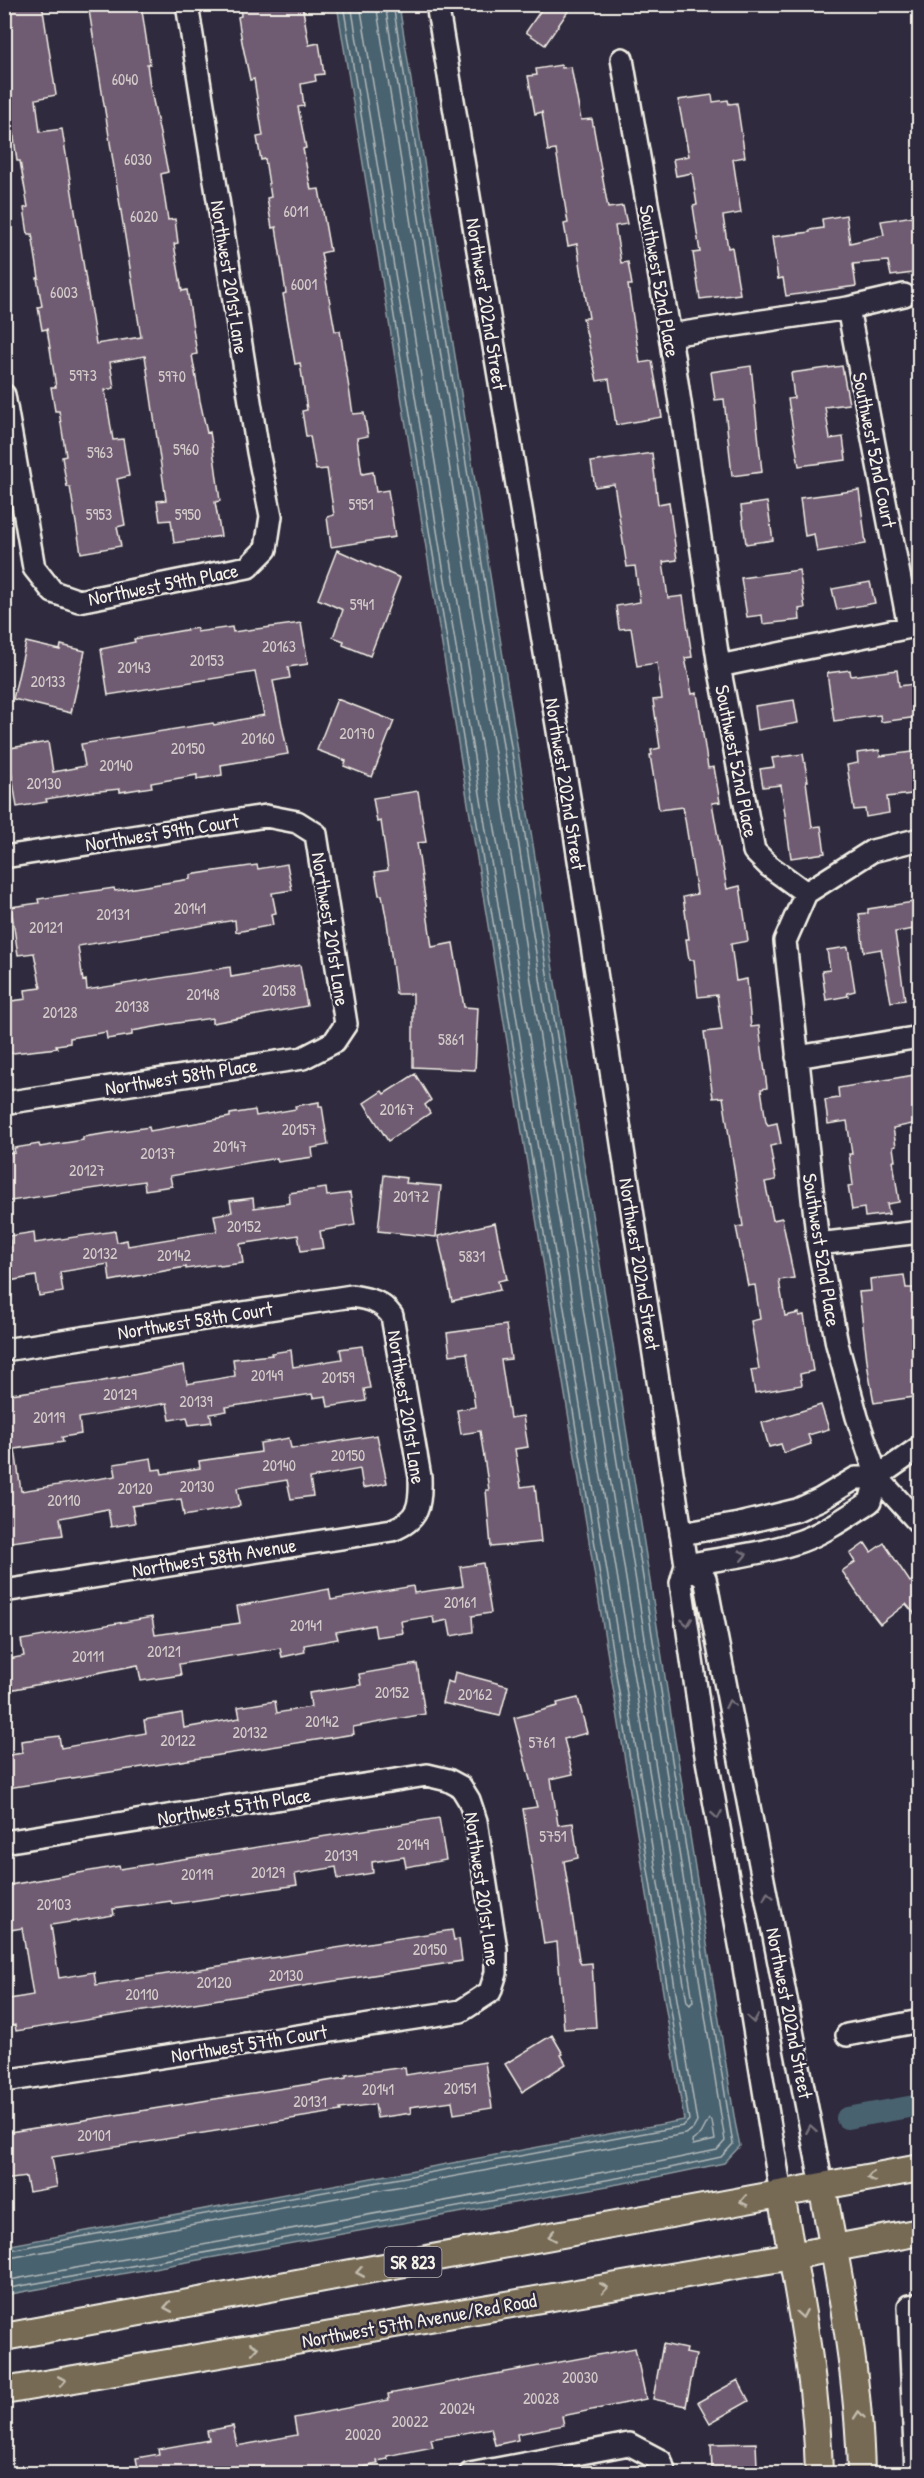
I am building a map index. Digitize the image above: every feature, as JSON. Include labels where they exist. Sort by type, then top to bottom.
[{"type":"main road","name":"SR 823","points":[[4,2337],[920,2168]]},
{"type":"main road","name":"Northwest 202nd Street","points":[[822,2186],[856,2379],[861,2474]]},
{"type":"main road","name":"Northwest 202nd Street","points":[[781,2194],[812,2373],[819,2438],[819,2474]]},
{"type":"main road","name":"Northwest 57th Avenue/Red Road","points":[[4,2391],[834,2249],[920,2232]]},
{"type":"street","name":"Northwest 201st Lane","points":[[187,4],[258,452],[271,516],[266,549]]},
{"type":"street","name":"Northwest 202nd Street","points":[[437,4],[574,827],[686,1565],[681,1583],[704,1744],[781,2194]]},
{"type":"street","name":"Southwest 52nd Place","points":[[622,59],[670,335],[719,666],[754,852],[769,866],[806,892],[785,940],[818,1244],[837,1344],[857,1417],[877,1477],[920,1524]]},
{"type":"street","points":[[670,335],[848,308],[904,295]]},
{"type":"street","name":"Southwest 52nd Court","points":[[848,308],[914,626]]},
{"type":"street","name":"Northwest 59th Place","points":[[4,394],[34,568],[53,592],[79,601],[192,579],[248,567],[266,549]]},
{"type":"street","points":[[719,666],[914,626]]},
{"type":"street","name":"Northwest 59th Court","points":[[4,857],[266,816],[297,822],[316,834]]},
{"type":"street","name":"Northwest 201st Lane","points":[[316,834],[346,1024]]},
{"type":"street","points":[[806,892],[872,851],[920,839]]},
{"type":"street","name":"Northwest 58th Place","points":[[4,1103],[303,1058],[334,1042],[346,1024]]},
{"type":"street","points":[[797,1056],[920,1037]]},
{"type":"street","points":[[818,1244],[920,1232]]},
{"type":"street","name":"Northwest 58th Court","points":[[4,1350],[352,1296],[372,1299],[384,1305]]},
{"type":"street","name":"Northwest 201st Lane","points":[[384,1305],[392,1316],[396,1335],[420,1477],[421,1496],[416,1512]]},
{"type":"street","points":[[681,1534],[797,1510],[856,1478],[877,1477],[920,1447]]},
{"type":"street","points":[[686,1565],[800,1541],[835,1524],[870,1502],[877,1477]]},
{"type":"street","points":[[821,1499],[835,1524]]},
{"type":"street","name":"Northwest 58th Avenue","points":[[4,1591],[392,1530],[407,1524],[416,1512]]},
{"type":"street","points":[[775,1515],[782,1546]]},
{"type":"street","name":"Northwest 202nd Street","points":[[686,1565],[705,1578],[822,2186]]},
{"type":"street","name":"Northwest 57th Place","points":[[4,1842],[427,1775],[448,1780],[461,1787]]},
{"type":"street","name":"Northwest 201st Lane","points":[[461,1787],[470,1800],[476,1821],[496,1949],[496,1973],[490,1992]]},
{"type":"street","name":"Northwest 57th Court","points":[[4,2081],[461,2011],[490,1992]]},
{"type":"street","points":[[847,2035],[920,2021]]},
{"type":"street","points":[[914,2305],[916,2474]]},
{"type":"street","points":[[470,2474],[629,2444],[663,2467]]},
{"type":"water","points":[[337,5],[399,5],[740,2146],[724,2163],[657,2177],[5,2295],[5,2246],[684,2120]]},
{"type":"building","points":[[4,4],[42,4],[56,95],[36,99],[40,132],[62,129],[96,344],[141,337],[88,4],[141,4],[150,64],[147,64],[150,86],[168,172],[161,174],[168,220],[175,219],[178,243],[174,244],[182,291],[187,290],[197,354],[192,355],[215,463],[220,501],[215,502],[221,536],[174,543],[171,520],[160,521],[157,501],[166,500],[145,356],[110,362],[114,388],[105,390],[113,440],[123,439],[129,476],[117,479],[125,525],[117,527],[121,546],[81,553],[70,487],[67,487],[62,457],[66,456],[59,411],[55,411],[51,387],[56,387],[47,329],[42,330],[38,307],[42,306],[37,278],[39,278],[32,234],[28,234],[24,208],[28,207],[20,161],[17,161],[8,91],[4,91]]},
{"type":"building","points":[[240,4],[302,4],[309,45],[319,43],[324,74],[315,75],[316,81],[301,84],[304,106],[298,107],[306,148],[303,149],[311,190],[319,189],[330,251],[321,253],[335,331],[340,331],[353,414],[364,413],[368,436],[357,438],[362,474],[373,472],[376,492],[388,490],[395,537],[331,547],[327,517],[334,515],[327,469],[316,470],[310,436],[306,436],[302,411],[307,410],[300,363],[295,364],[283,294],[286,293],[276,227],[272,228],[267,198],[271,197],[265,159],[261,160],[257,137],[263,136],[254,79],[250,80],[238,17],[241,16]]},
{"type":"building","points":[[545,4],[573,4],[545,45],[526,32]]},
{"type":"building","points":[[561,65],[562,68],[571,67],[581,120],[592,119],[608,208],[623,206],[627,224],[615,226],[621,263],[628,262],[632,285],[628,285],[640,363],[652,361],[662,417],[616,425],[609,379],[597,381],[583,318],[589,318],[577,244],[568,246],[564,224],[568,223],[556,150],[548,151],[542,112],[535,114],[528,76],[537,75],[536,69]]},
{"type":"building","points":[[712,95],[713,102],[728,100],[729,104],[737,103],[745,157],[733,159],[741,213],[723,216],[728,248],[732,247],[740,294],[700,299],[693,253],[700,252],[693,206],[697,205],[692,173],[676,176],[673,159],[689,156],[678,100]]},
{"type":"building","points":[[846,215],[850,243],[884,235],[881,221],[920,215],[920,272],[891,276],[888,261],[853,264],[856,286],[786,296],[783,278],[778,279],[772,237],[810,232],[810,230],[823,228],[822,219]]},
{"type":"building","points":[[751,366],[762,472],[732,476],[724,399],[715,400],[711,372]]},
{"type":"building","points":[[842,366],[849,404],[825,407],[830,439],[843,437],[846,460],[799,466],[788,399],[794,398],[791,373]]},
{"type":"building","points":[[652,453],[658,504],[669,502],[677,560],[663,562],[668,598],[683,596],[692,657],[685,658],[692,694],[697,693],[708,768],[714,767],[720,802],[712,803],[727,889],[740,886],[748,941],[731,944],[736,981],[747,979],[751,1027],[759,1026],[767,1088],[761,1089],[766,1122],[768,1125],[777,1123],[781,1144],[770,1146],[776,1180],[765,1182],[773,1220],[782,1218],[794,1278],[779,1280],[785,1316],[799,1313],[799,1316],[804,1315],[813,1371],[800,1374],[802,1385],[755,1393],[751,1370],[759,1369],[751,1321],[760,1319],[755,1285],[748,1286],[736,1227],[743,1226],[723,1097],[713,1098],[704,1032],[722,1030],[717,995],[698,997],[694,960],[689,960],[686,939],[689,939],[683,897],[697,894],[683,807],[659,810],[650,755],[652,755],[651,750],[660,748],[653,700],[662,699],[657,663],[637,666],[631,628],[619,629],[616,606],[640,602],[635,566],[627,567],[614,484],[595,487],[591,462]]},
{"type":"building","points":[[859,490],[866,544],[817,552],[814,534],[805,536],[800,498]]},
{"type":"building","points":[[767,502],[773,540],[746,544],[741,506]]},
{"type":"building","points":[[337,550],[400,578],[370,656],[343,645],[344,641],[333,637],[343,610],[318,599]]},
{"type":"building","points":[[799,570],[805,608],[799,609],[800,620],[763,624],[762,615],[747,617],[741,578]]},
{"type":"building","points":[[870,582],[875,603],[837,610],[832,589]]},
{"type":"building","points":[[301,623],[308,664],[288,667],[290,678],[273,681],[288,754],[221,765],[222,775],[197,779],[197,775],[151,783],[152,787],[120,792],[120,789],[89,792],[46,799],[47,802],[17,807],[9,757],[11,757],[10,748],[48,742],[53,772],[85,766],[81,744],[213,723],[214,725],[264,715],[255,672],[108,695],[101,649],[135,642],[134,639],[197,628],[197,632],[232,627],[233,632]]},
{"type":"building","points":[[26,642],[60,650],[61,645],[85,651],[71,713],[13,699]]},
{"type":"building","points":[[850,670],[851,676],[897,670],[899,686],[914,684],[918,717],[881,722],[880,715],[834,721],[827,673]]},
{"type":"building","points":[[337,699],[394,721],[372,777],[344,766],[346,761],[317,750]]},
{"type":"building","points":[[794,700],[798,723],[758,730],[755,706]]},
{"type":"building","points":[[879,750],[880,756],[920,751],[920,793],[887,797],[889,813],[866,817],[865,809],[854,810],[847,765],[858,763],[857,753]]},
{"type":"building","points":[[803,754],[812,827],[821,826],[825,853],[791,858],[781,785],[763,787],[760,769],[774,767],[772,758]]},
{"type":"building","points":[[418,791],[426,842],[417,843],[432,947],[453,943],[464,1007],[478,1008],[475,1070],[413,1067],[413,994],[396,994],[387,922],[375,872],[388,870],[381,821],[377,822],[373,798]]},
{"type":"building","points":[[287,864],[292,890],[272,893],[276,913],[271,914],[273,925],[236,932],[235,920],[78,946],[83,981],[86,980],[87,990],[230,967],[231,977],[300,965],[307,1006],[212,1023],[212,1018],[177,1023],[132,1031],[132,1035],[107,1039],[106,1032],[70,1038],[70,1043],[56,1045],[57,1048],[4,1054],[4,1002],[26,999],[25,990],[41,988],[34,953],[18,955],[11,907],[39,903],[38,899],[114,888],[115,891],[190,879],[190,875],[215,871],[257,865],[258,869]]},
{"type":"building","points":[[920,901],[920,928],[895,932],[905,1000],[891,1002],[881,949],[864,952],[859,914],[868,913],[868,909]]},
{"type":"building","points":[[848,947],[855,991],[847,993],[848,996],[826,1000],[822,971],[830,970],[827,950]]},
{"type":"building","points":[[415,1074],[431,1100],[425,1105],[430,1113],[388,1141],[364,1103],[382,1091],[384,1094]]},
{"type":"building","points":[[920,1074],[920,1109],[914,1110],[917,1123],[893,1128],[896,1146],[893,1147],[895,1161],[893,1161],[899,1202],[887,1204],[889,1214],[865,1217],[864,1208],[852,1210],[848,1186],[853,1185],[849,1154],[852,1154],[847,1121],[828,1124],[825,1100],[839,1098],[838,1088]]},
{"type":"building","points":[[319,1102],[319,1106],[322,1106],[328,1145],[312,1148],[313,1157],[278,1162],[277,1158],[170,1176],[172,1186],[145,1190],[144,1181],[4,1202],[4,1154],[15,1153],[14,1148],[39,1144],[40,1147],[83,1140],[83,1137],[149,1127],[150,1131],[230,1117],[230,1114],[255,1110],[256,1116],[296,1109],[295,1106]]},
{"type":"building","points":[[384,1175],[407,1178],[406,1183],[441,1186],[436,1237],[378,1231]]},
{"type":"building","points":[[326,1188],[327,1196],[350,1193],[355,1225],[320,1231],[323,1248],[301,1251],[298,1235],[240,1244],[243,1263],[186,1269],[186,1267],[110,1281],[108,1264],[60,1272],[63,1292],[39,1296],[36,1276],[4,1282],[4,1248],[11,1246],[9,1236],[34,1232],[35,1243],[115,1231],[117,1242],[127,1240],[128,1246],[217,1231],[214,1215],[232,1212],[230,1201],[253,1198],[254,1208],[290,1203],[289,1193]]},
{"type":"building","points":[[495,1223],[507,1279],[498,1281],[500,1290],[452,1301],[438,1236]]},
{"type":"building","points":[[904,1275],[906,1288],[914,1288],[920,1341],[920,1396],[874,1403],[859,1292],[871,1291],[870,1279]]},
{"type":"building","points":[[506,1325],[511,1359],[501,1360],[510,1418],[523,1416],[528,1447],[515,1449],[521,1487],[535,1485],[541,1542],[491,1547],[486,1490],[489,1490],[480,1431],[461,1434],[457,1410],[475,1407],[467,1353],[450,1355],[447,1333]]},
{"type":"building","points":[[362,1346],[370,1388],[364,1389],[366,1401],[328,1407],[326,1396],[313,1398],[312,1394],[226,1407],[227,1411],[210,1414],[212,1422],[189,1425],[187,1417],[170,1420],[167,1403],[79,1418],[81,1434],[62,1437],[63,1442],[15,1449],[21,1491],[116,1476],[114,1464],[151,1458],[153,1470],[161,1469],[162,1474],[200,1468],[199,1461],[261,1452],[260,1443],[289,1438],[291,1448],[377,1435],[387,1483],[363,1488],[360,1469],[310,1478],[313,1496],[291,1499],[287,1480],[237,1488],[240,1506],[184,1516],[181,1499],[132,1506],[135,1523],[111,1527],[108,1509],[60,1518],[63,1535],[4,1543],[4,1395],[98,1382],[184,1365],[187,1384],[235,1376],[233,1359],[272,1355],[271,1353],[291,1350],[293,1367],[342,1359],[340,1349]]},
{"type":"building","points":[[821,1405],[829,1429],[808,1435],[811,1444],[784,1453],[781,1444],[769,1447],[762,1423]]},
{"type":"building","points":[[865,1543],[871,1552],[884,1543],[910,1582],[920,1575],[920,1620],[906,1604],[880,1624],[863,1602],[842,1571],[855,1562],[850,1554]]},
{"type":"building","points":[[483,1563],[491,1613],[472,1616],[473,1632],[451,1636],[448,1620],[434,1623],[433,1616],[401,1621],[403,1633],[376,1637],[374,1625],[336,1632],[338,1639],[304,1645],[305,1652],[282,1657],[280,1648],[179,1664],[181,1675],[141,1681],[138,1665],[4,1691],[4,1660],[24,1656],[21,1640],[152,1617],[155,1635],[240,1623],[237,1606],[329,1589],[331,1600],[413,1586],[414,1593],[463,1586],[460,1567]]},
{"type":"building","points":[[417,1664],[425,1714],[353,1727],[354,1734],[8,1788],[4,1756],[22,1753],[21,1741],[59,1736],[61,1748],[146,1733],[144,1720],[182,1713],[184,1728],[240,1718],[238,1707],[275,1701],[277,1713],[311,1707],[309,1693],[361,1685],[359,1674]]},
{"type":"building","points":[[455,1672],[508,1686],[500,1716],[442,1703],[447,1681],[453,1683]]},
{"type":"building","points":[[578,1698],[587,1733],[564,1739],[573,1774],[551,1779],[558,1825],[573,1823],[578,1858],[564,1861],[579,1959],[581,1964],[592,1963],[596,2027],[564,2029],[557,1942],[544,1944],[523,1809],[537,1807],[514,1718]]},
{"type":"building","points":[[439,1818],[446,1860],[406,1867],[404,1857],[372,1862],[373,1873],[338,1879],[336,1867],[295,1874],[297,1885],[172,1904],[171,1901],[113,1909],[114,1915],[51,1925],[59,1978],[94,1972],[96,1985],[452,1930],[454,1940],[459,1939],[462,1961],[16,2031],[15,2025],[4,2027],[4,2000],[33,1995],[22,1928],[4,1931],[4,1886],[119,1866],[120,1869]]},
{"type":"building","points":[[552,2035],[566,2064],[522,2092],[505,2064]]},
{"type":"building","points":[[485,2062],[492,2108],[454,2114],[452,2101],[410,2107],[411,2113],[377,2118],[375,2104],[340,2109],[341,2111],[52,2157],[57,2187],[29,2192],[26,2177],[4,2180],[4,2133],[346,2078],[346,2075],[405,2067],[406,2075]]},
{"type":"building","points":[[663,2344],[686,2349],[685,2353],[696,2355],[686,2406],[653,2399]]},
{"type":"building","points":[[635,2348],[646,2399],[562,2416],[564,2425],[517,2434],[518,2440],[495,2445],[491,2428],[431,2439],[433,2447],[387,2456],[388,2459],[377,2461],[378,2464],[329,2474],[139,2474],[136,2458],[159,2454],[158,2449],[209,2440],[207,2431],[233,2426],[237,2446],[297,2435],[294,2418],[389,2400],[388,2394]]},
{"type":"building","points":[[738,2380],[749,2401],[710,2423],[698,2402]]},
{"type":"building","points":[[756,2443],[757,2467],[712,2469],[711,2444]]},
{"type":"waterway","points":[[847,2118],[920,2105]]}]
